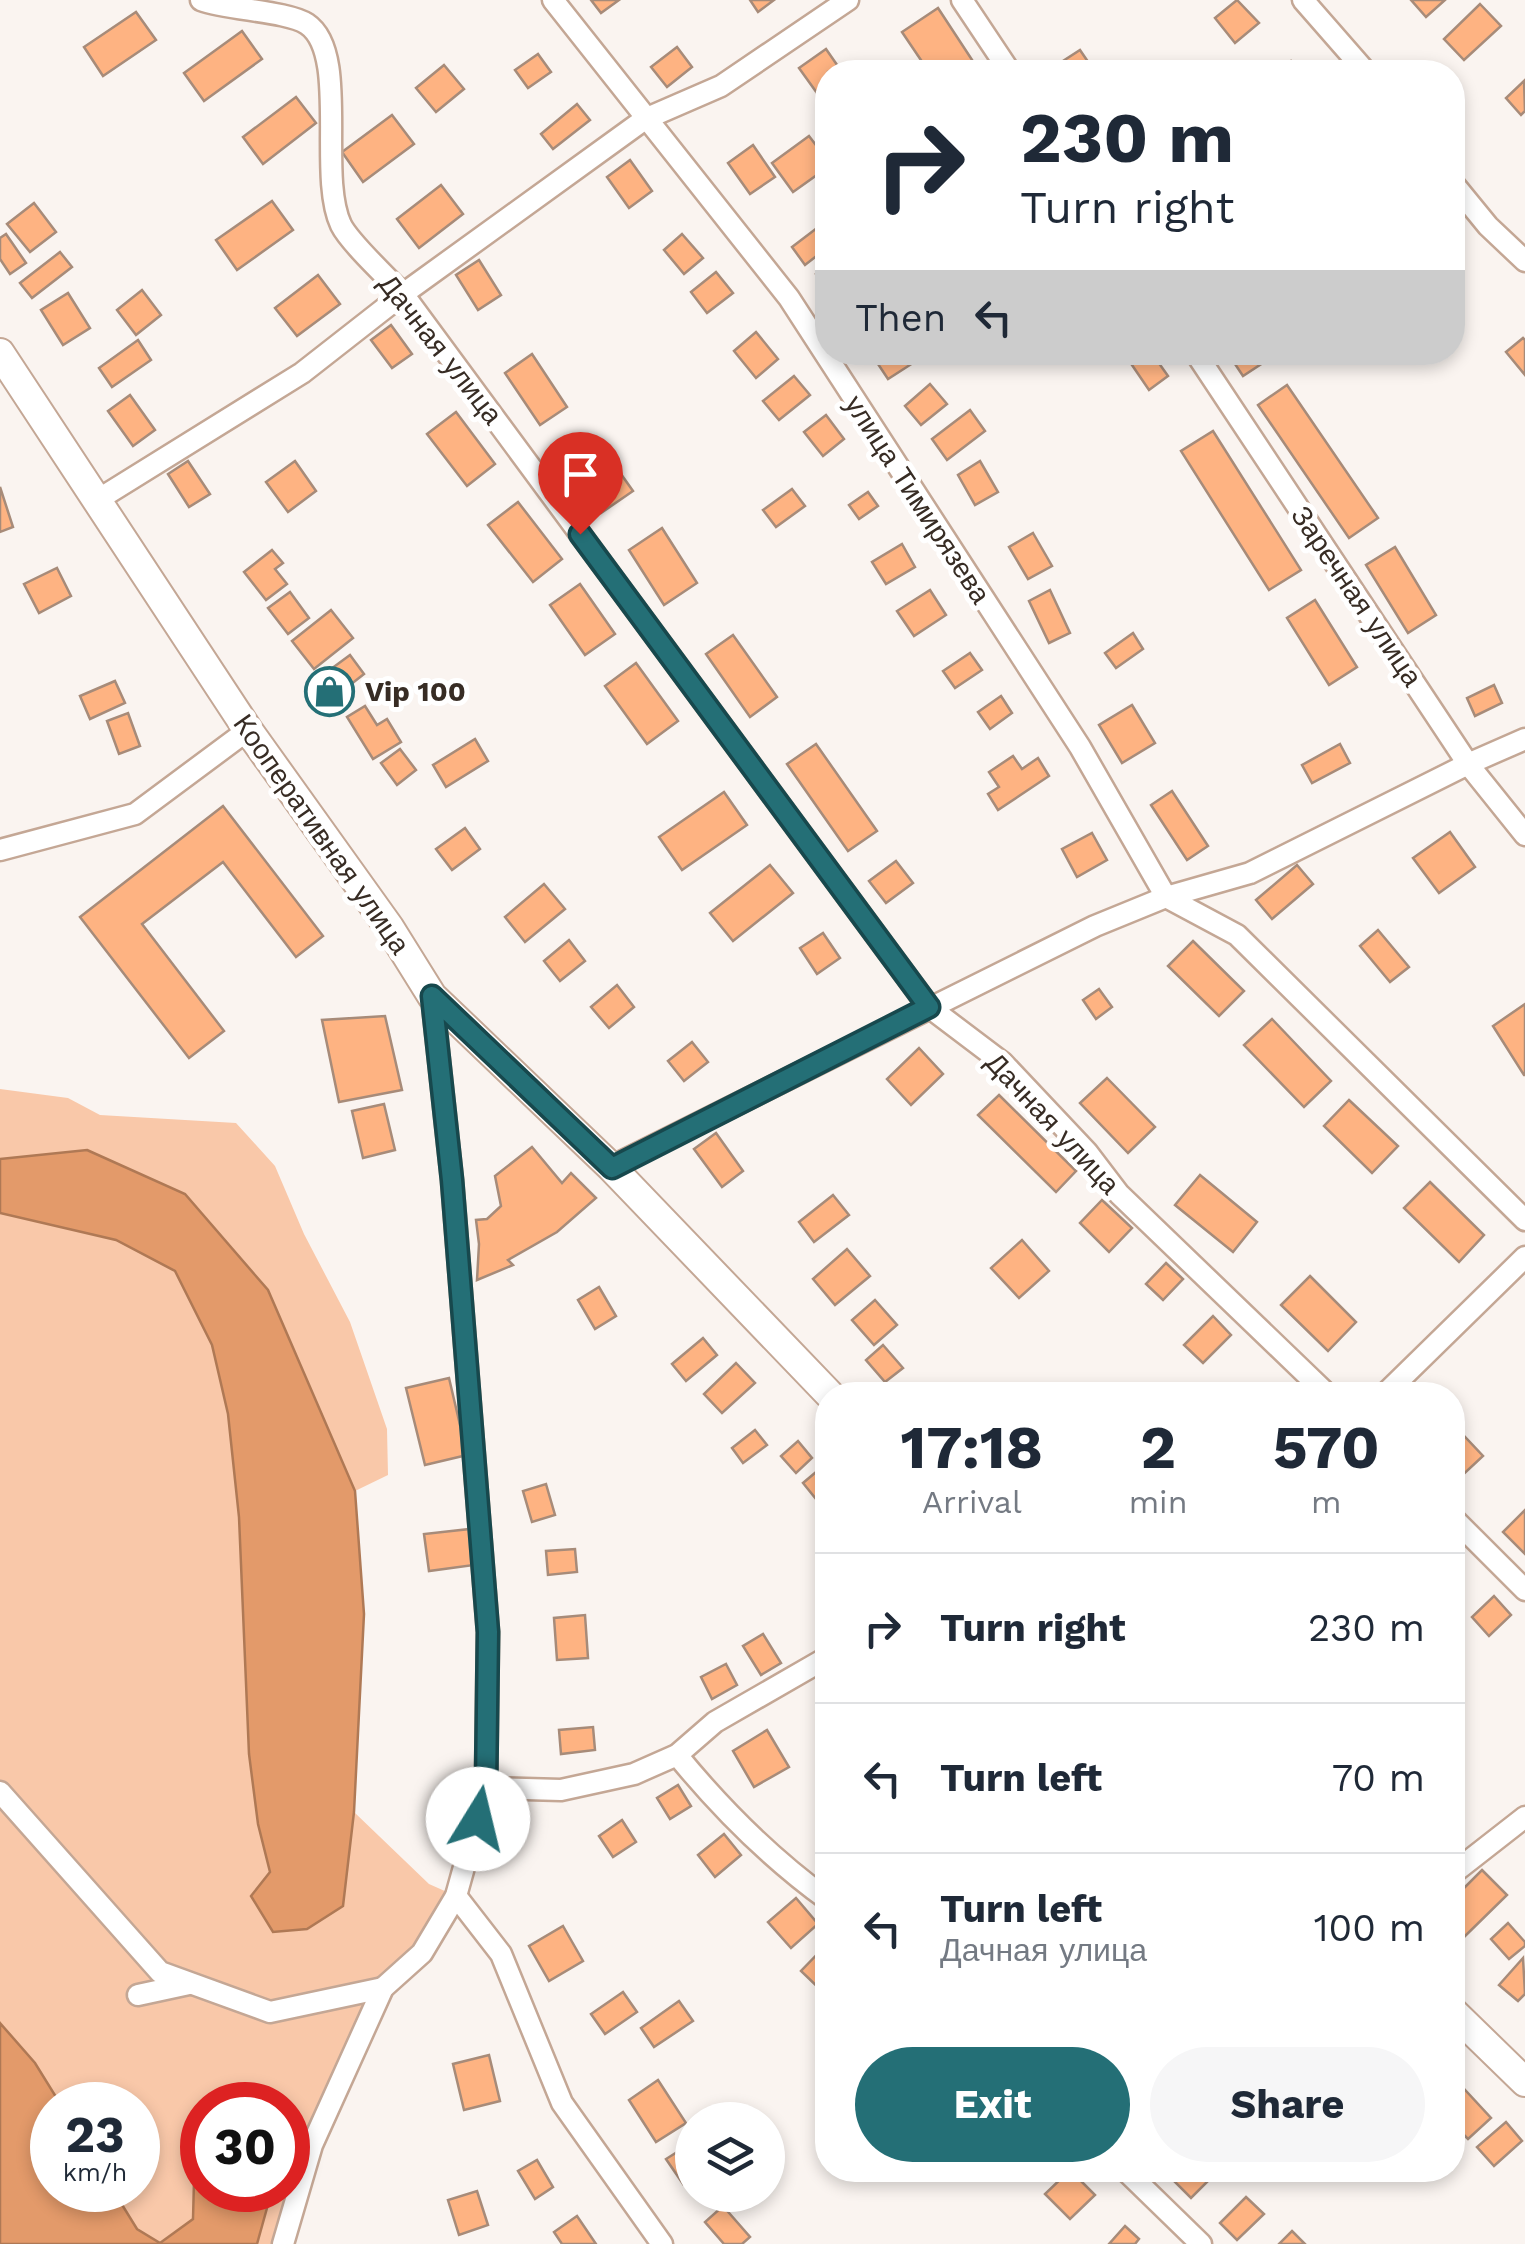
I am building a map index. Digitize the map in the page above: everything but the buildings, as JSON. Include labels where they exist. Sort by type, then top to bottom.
[{"type":"street","name":"Дачная улица","points":[[202,0],[306,23],[325,44],[330,75],[330,180],[342,227],[403,294],[929,1007],[1003,1063],[1087,1152],[1119,1194],[1314,1382]]},
{"type":"street","name":"улица Тимирязева","points":[[553,0],[789,298],[815,338]]},
{"type":"street","points":[[99,499],[302,374],[403,294],[645,118],[721,86],[848,0]]},
{"type":"street","points":[[962,0],[1002,60]]},
{"type":"street","points":[[1303,0],[1356,60]]},
{"type":"street","points":[[1465,198],[1525,261]]},
{"type":"street","name":"Кооперативная улица","points":[[0,352],[248,730],[389,927],[432,996],[612,1168],[818,1382]]},
{"type":"street","name":"улица Тимирязева","points":[[832,365],[1080,747],[1166,897]]},
{"type":"street","name":"Заречная улица","points":[[1205,365],[1468,764],[1525,834]]},
{"type":"street","points":[[0,850],[135,814],[248,730]]},
{"type":"street","points":[[612,1168],[1095,926],[1166,897],[1250,873],[1525,739]]},
{"type":"street","points":[[1166,897],[1238,935],[1525,1220]]},
{"type":"street","points":[[284,2244],[312,2145],[383,1988],[422,1953],[456,1896],[486,1788],[488,1632],[452,1180],[432,996]]},
{"type":"street","points":[[1397,1382],[1525,1257]]},
{"type":"street","points":[[1465,1531],[1525,1590]]},
{"type":"street","points":[[486,1788],[562,1790],[634,1774],[677,1755],[715,1722],[815,1664]]},
{"type":"street","points":[[677,1755],[714,1799],[781,1866],[815,1891]]},
{"type":"street","points":[[0,1792],[160,1972],[270,2012],[383,1988]]},
{"type":"street","points":[[1465,1864],[1525,1817]]},
{"type":"street","points":[[456,1896],[501,1954],[562,2103],[662,2244]]},
{"type":"street","points":[[138,1996],[191,1983]]},
{"type":"street","points":[[1465,2024],[1525,2082]]},
{"type":"street","points":[[1137,2182],[1201,2244]]},
{"type":"shaded area","points":[[0,1089],[68,1098],[100,1115],[236,1123],[275,1166],[304,1234],[350,1322],[387,1429],[388,1475],[355,1491],[268,1290],[87,1150],[0,1159]]},
{"type":"shaded area","points":[[87,1150],[185,1194],[268,1290],[355,1491],[364,1614],[354,1812],[343,1906],[307,1929],[273,1932],[251,1896],[270,1872],[258,1824],[249,1754],[239,1517],[228,1414],[212,1345],[175,1271],[116,1240],[0,1213],[0,1159]]},
{"type":"shaded area","points":[[0,1213],[116,1240],[175,1271],[212,1345],[228,1414],[239,1517],[249,1754],[258,1824],[270,1872],[343,1906],[354,1812],[429,1884],[456,1896],[383,1988],[310,2175],[310,2082],[180,2082],[180,2212],[193,2212],[193,2219],[159,2243],[137,2230],[126,2212],[160,2212],[160,2082],[47,2082],[0,2023]]},
{"type":"shaded area","points":[[0,2023],[47,2082],[30,2082],[30,2212],[127,2212],[137,2229],[160,2243],[193,2219],[193,2212],[266,2212],[257,2244],[0,2244]]},
{"type":"shaded area","points":[[266,2212],[296,2212],[283,2244],[257,2244]]},
{"type":"place","name":"Vip 100","points":[[330,691]]},
{"type":"route","points":[[478,1819],[486,1788],[488,1632],[452,1180],[432,996],[612,1168],[929,1007],[580,534]]}]
